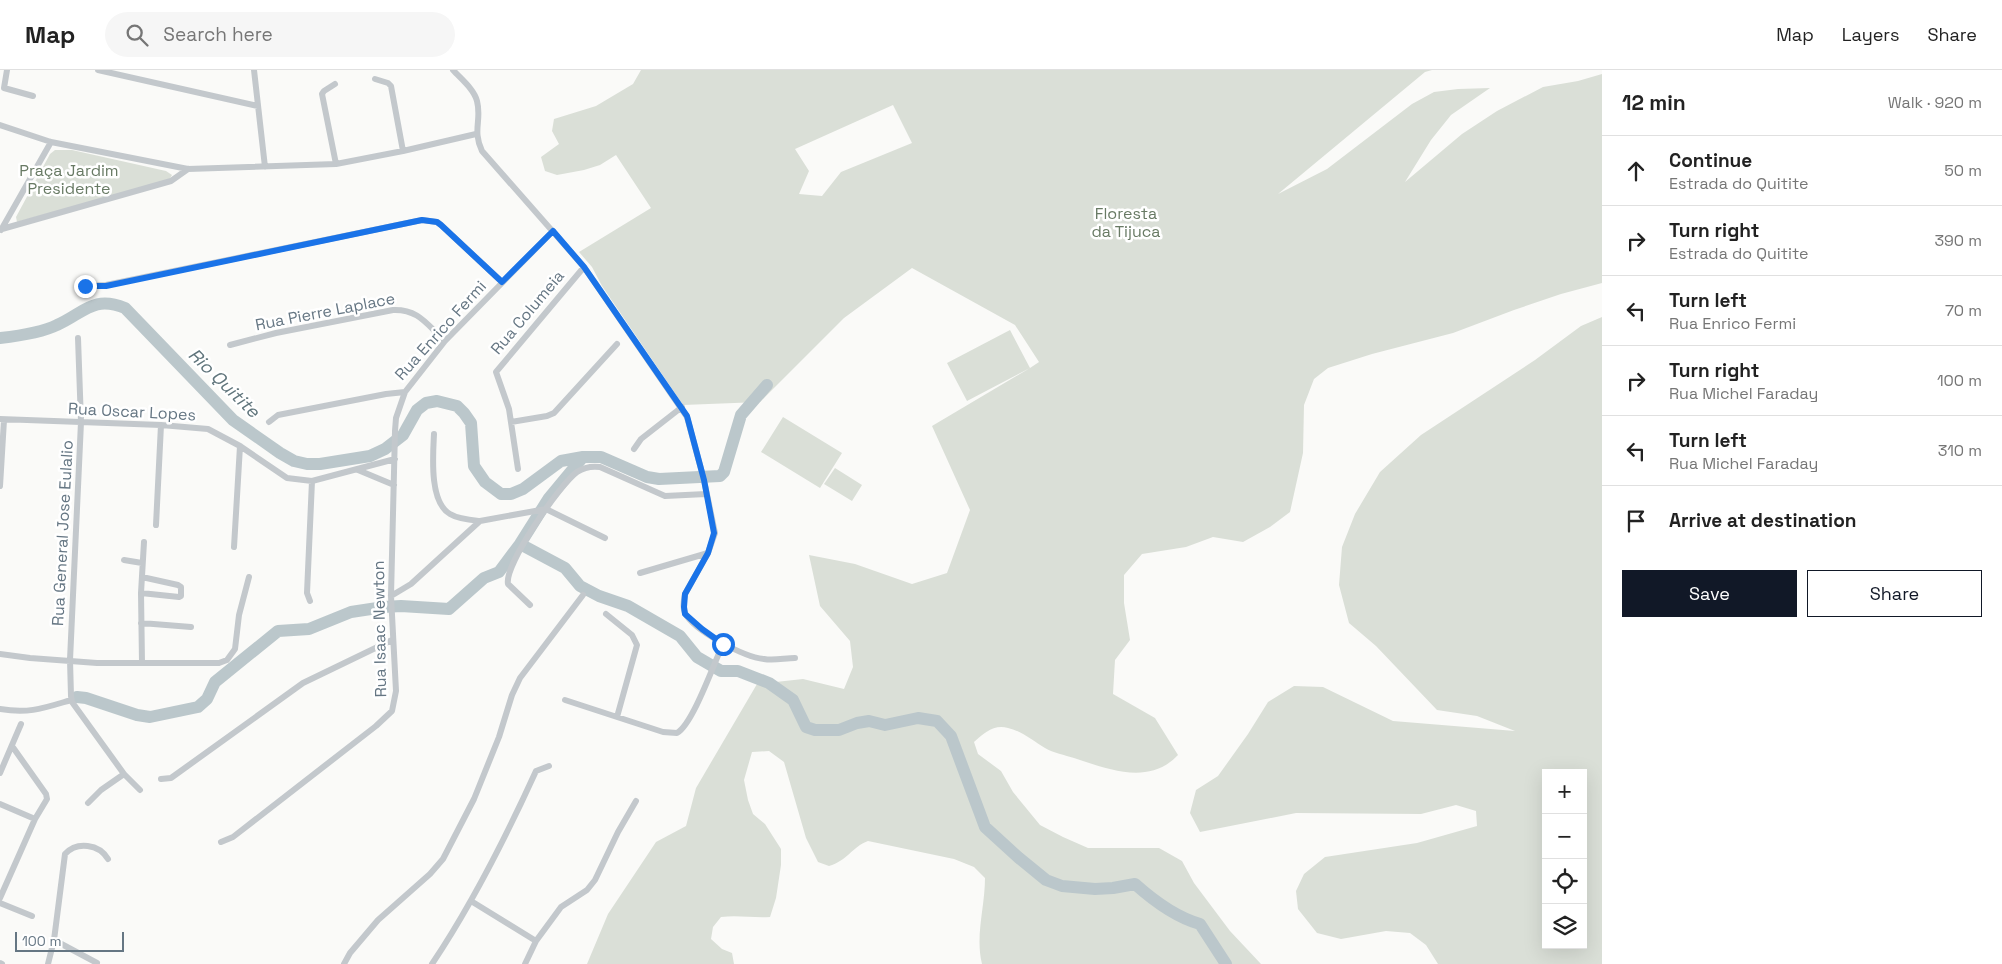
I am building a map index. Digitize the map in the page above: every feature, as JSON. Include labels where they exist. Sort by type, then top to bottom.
[{"type":"street","points":[[7,70],[4,88],[33,96]]},
{"type":"street","points":[[98,70],[258,106]]},
{"type":"street","points":[[254,70],[265,168]]},
{"type":"street","points":[[453,70],[477,100],[476,134],[482,151],[584,267],[682,408],[689,421],[704,480],[714,533],[708,553],[685,594],[685,614],[723,644],[762,659],[795,658]]},
{"type":"street","points":[[375,79],[388,83],[391,86],[403,151]]},
{"type":"street","points":[[335,84],[322,94],[336,164]]},
{"type":"street","points":[[0,126],[51,142],[188,169],[265,168],[336,164],[476,134]]},
{"type":"street","points":[[1,230],[51,142]]},
{"type":"street","points":[[1,230],[171,181],[188,169]]},
{"type":"street","points":[[85,286],[106,286],[422,220],[437,222],[441,225],[502,282]]},
{"type":"street","name":"Rua Enrico Fermi","points":[[269,422],[278,415],[405,392],[445,341],[553,231]]},
{"type":"street","name":"Rua Columeia","points":[[511,422],[506,399],[496,377],[497,369],[584,267]]},
{"type":"street","name":"Rua Pierre Laplace","points":[[230,345],[276,333],[393,310],[405,310],[417,315],[445,341]]},
{"type":"street","name":"Rua General Jose Eulalio","points":[[71,700],[70,660],[81,422],[78,338]]},
{"type":"street","points":[[518,469],[511,422],[547,416],[554,412],[617,344]]},
{"type":"street","name":"Rua Isaac Newton","points":[[221,842],[233,837],[392,712],[396,691],[391,613],[395,431],[396,418],[405,392]]},
{"type":"street","points":[[634,449],[641,439],[682,408]]},
{"type":"street","points":[[0,486],[2,419]]},
{"type":"street","name":"Rua Oscar Lopes","points":[[2,419],[161,425],[208,429],[240,446],[287,478],[312,481],[358,470],[395,455]]},
{"type":"street","points":[[156,525],[161,425]]},
{"type":"street","points":[[434,434],[433,453],[436,498],[450,514],[480,522],[544,509],[605,538]]},
{"type":"street","points":[[234,547],[240,446]]},
{"type":"street","points":[[530,605],[508,584],[507,579],[521,549],[544,509],[577,472],[591,467],[600,467],[665,496],[706,494]]},
{"type":"street","points":[[358,470],[394,485]]},
{"type":"street","points":[[310,601],[307,592],[312,481]]},
{"type":"street","points":[[391,598],[410,584],[480,522]]},
{"type":"street","points":[[142,663],[141,592],[144,542]]},
{"type":"street","points":[[640,573],[708,553]]},
{"type":"street","points":[[124,560],[142,562]]},
{"type":"street","points":[[141,592],[179,597],[182,593],[182,587],[178,585],[142,577]]},
{"type":"street","points":[[0,654],[30,658],[142,663],[219,663],[227,660],[235,649],[239,615],[249,577]]},
{"type":"street","points":[[344,964],[350,953],[373,926],[430,874],[443,859],[474,799],[520,678],[583,595]]},
{"type":"street","points":[[606,614],[632,635],[637,644],[617,717]]},
{"type":"street","points":[[141,623],[191,627]]},
{"type":"street","points":[[161,779],[171,778],[303,683],[392,640]]},
{"type":"street","points":[[565,700],[576,702],[597,712],[663,732],[677,734],[684,727],[723,644]]},
{"type":"street","points":[[0,708],[23,712],[34,711],[71,700],[124,774],[140,790]]},
{"type":"street","points":[[0,773],[21,724]]},
{"type":"street","points":[[0,898],[35,819],[47,799],[46,794],[12,746]]},
{"type":"street","points":[[432,964],[471,900],[514,819],[536,771],[549,766]]},
{"type":"street","points":[[88,803],[101,790],[124,774]]},
{"type":"street","points":[[525,964],[536,941],[561,907],[587,890],[596,880],[618,832],[636,801]]},
{"type":"street","points":[[0,804],[35,819]]},
{"type":"street","points":[[48,964],[54,940],[64,857],[71,849],[87,845],[104,854],[108,859]]},
{"type":"street","points":[[471,900],[536,941]]},
{"type":"street","points":[[0,903],[32,916]]},
{"type":"street","points":[[54,940],[97,963]]},
{"type":"green space","name":"Floresta da Tijuca","points":[[641,70],[1432,70],[1425,72],[1278,194],[1327,169],[1412,104],[1434,92],[1490,88],[1451,115],[1431,140],[1405,182],[1462,134],[1497,111],[1543,87],[1578,81],[1602,74],[1602,283],[1561,294],[1453,333],[1372,354],[1328,368],[1314,379],[1304,405],[1303,453],[1290,512],[1270,527],[1243,542],[1213,537],[1186,547],[1142,554],[1124,575],[1124,603],[1130,640],[1115,660],[1113,694],[1155,718],[1178,755],[1167,764],[1154,770],[1128,772],[1101,767],[1052,751],[1013,729],[1003,727],[994,728],[974,742],[978,754],[1001,771],[1013,792],[1040,825],[1088,848],[1159,848],[1182,861],[1194,883],[1230,931],[1261,964],[982,964],[980,932],[985,878],[974,867],[954,859],[868,841],[835,864],[829,866],[818,862],[806,838],[784,762],[769,751],[752,752],[744,780],[753,814],[765,824],[781,849],[781,865],[776,898],[770,917],[721,917],[713,927],[711,939],[722,949],[732,953],[734,964],[587,964],[608,914],[656,842],[686,826],[696,788],[757,684],[803,679],[844,689],[853,667],[850,641],[820,606],[809,555],[855,564],[912,584],[947,573],[970,510],[932,426],[1039,362],[1015,325],[912,268],[844,318],[760,402],[683,405],[602,286],[592,267],[579,252],[651,208],[616,155],[600,165],[557,175],[545,171],[541,157],[559,144],[552,131],[554,119],[596,106],[633,84]],"holes":[[[893,105],[912,143],[841,172],[822,196],[799,194],[809,171],[795,149]]]},
{"type":"green space","name":"Praça Jardim Presidente","points":[[55,150],[72,150],[166,171],[172,175],[169,180],[17,222],[16,217],[50,154]]},
{"type":"green space","points":[[1602,317],[1602,964],[1438,964],[1426,945],[1410,933],[1386,931],[1341,939],[1317,933],[1298,909],[1296,891],[1304,874],[1325,857],[1417,843],[1477,826],[1476,811],[1456,805],[1421,814],[1296,813],[1200,832],[1190,813],[1196,790],[1218,776],[1268,702],[1294,686],[1323,687],[1393,721],[1515,731],[1477,716],[1437,710],[1376,646],[1349,623],[1339,585],[1342,547],[1355,514],[1380,472],[1421,435],[1535,360],[1581,326]]},
{"type":"green space","points":[[1010,330],[1030,368],[967,401],[947,363]]},
{"type":"green space","points":[[783,417],[842,453],[820,488],[761,452]]},
{"type":"green space","points":[[835,468],[862,485],[852,501],[824,484]]},
{"type":"waterway","name":"Rio Quitite","points":[[0,338],[29,334],[51,328],[89,307],[105,303],[125,308],[233,420],[280,453],[294,461],[307,464],[320,464],[370,456],[385,449],[403,435],[417,410],[426,403],[437,401],[457,406],[471,423],[474,466],[485,482],[501,494],[511,494],[523,489],[561,461],[583,457],[601,457],[647,477],[659,479],[720,476],[724,472],[741,415],[767,385]]},
{"type":"waterway","points":[[77,697],[86,698],[137,715],[150,717],[198,707],[207,699],[215,682],[278,631],[309,629],[351,612],[384,607],[401,606],[449,609],[484,578],[499,572],[520,544],[549,498],[583,457]]},
{"type":"waterway","points":[[520,544],[565,568],[580,586],[599,596],[628,606],[680,636],[697,657],[721,671],[738,671],[769,683],[793,700],[806,727],[815,730],[839,730],[857,723],[869,721],[885,725],[918,718],[937,721],[951,736],[985,827],[1019,858],[1046,880],[1062,886],[1095,889],[1135,884],[1165,908],[1200,924],[1226,964]]},
{"type":"route","points":[[85,286],[106,286],[170,271],[422,220],[437,222],[441,225],[502,282],[553,231],[584,267],[687,416],[704,480],[714,533],[708,553],[685,594],[685,614],[723,644]]}]
